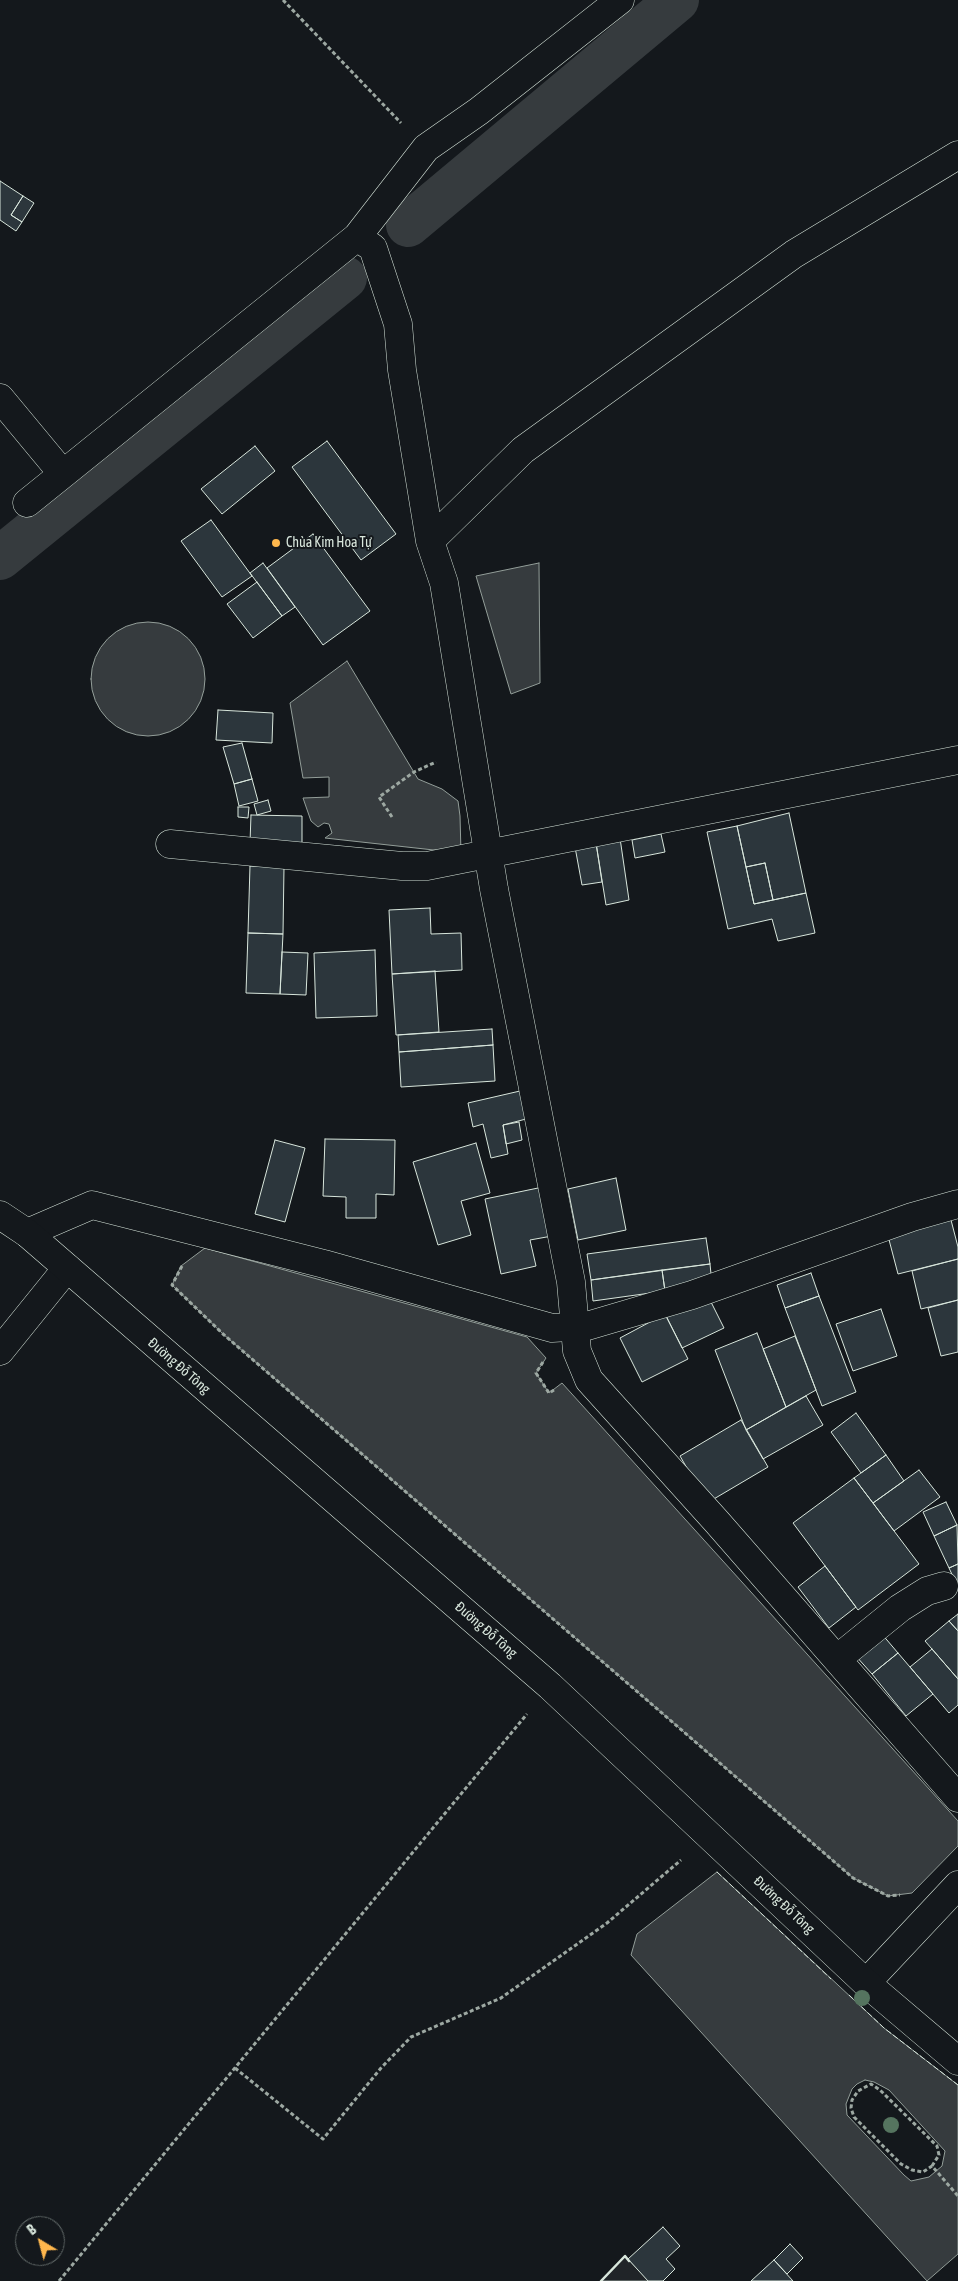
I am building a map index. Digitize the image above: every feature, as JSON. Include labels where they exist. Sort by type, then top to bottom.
[{"type":"street","points":[[27,503],[357,237],[426,148],[479,111],[620,0]]},
{"type":"street","points":[[430,541],[523,450],[794,254],[958,155]]},
{"type":"street","points":[[357,237],[374,248],[398,324],[402,370],[430,541],[444,583],[489,855],[571,1282],[577,1351],[589,1380],[958,1798]]},
{"type":"street","points":[[0,398],[63,474]]},
{"type":"street","points":[[170,844],[402,866],[427,866],[958,760]]},
{"type":"street","points":[[26,1233],[92,1205],[324,1264],[552,1328],[587,1326],[692,1295],[912,1217],[958,1204]]},
{"type":"street","name":"Đường Đỗ Tông","points":[[0,1215],[26,1233],[67,1268],[550,1686],[866,1982],[958,2061]]},
{"type":"street","points":[[0,1352],[67,1268]]},
{"type":"street","points":[[837,1659],[900,1608],[927,1591],[944,1586]]},
{"type":"street","points":[[866,1982],[958,1885]]},
{"type":"path","points":[[283,0],[426,148]]},
{"type":"path","points":[[392,816],[378,797],[414,772]]},
{"type":"path","points":[[187,1262],[181,1266],[172,1285],[223,1334],[853,1878],[888,1896],[904,1894]]},
{"type":"path","points":[[546,1358],[536,1373],[549,1393],[556,1388]]},
{"type":"path","points":[[59,2281],[550,1686]]},
{"type":"path","points":[[234,2068],[322,2139],[411,2037],[501,1998],[607,1923],[710,1835]]},
{"type":"path","points":[[871,2084],[880,2090],[937,2146],[939,2155],[932,2166],[923,2172],[912,2170],[894,2158],[854,2117],[851,2108],[852,2100],[858,2091],[871,2084]]},
{"type":"path","points":[[932,2166],[958,2196]]},
{"type":"shaded area","points":[[539,563],[540,683],[511,694],[476,576]]},
{"type":"shaded area","points":[[148,622],[170,626],[180,631],[196,647],[201,657],[205,679],[201,701],[196,711],[180,727],[170,732],[148,736],[126,732],[116,727],[100,711],[95,701],[91,679],[95,657],[100,647],[116,631],[126,626]]},
{"type":"shaded area","points":[[347,661],[418,779],[442,789],[458,801],[461,853],[325,838],[332,833],[329,824],[324,823],[318,827],[311,821],[303,798],[329,797],[329,777],[303,778],[290,703]]},
{"type":"shaded area","points":[[205,1248],[527,1337],[546,1358],[536,1373],[549,1393],[562,1383],[958,1821],[958,1846],[912,1893],[888,1896],[853,1878],[223,1334],[172,1285],[181,1266]]},
{"type":"shaded area","points":[[717,1872],[884,2028],[958,2085],[958,2254],[927,2281],[631,1955],[637,1934]],"holes":[[[865,2080],[874,2082],[889,2090],[945,2151],[942,2166],[929,2177],[911,2181],[847,2115],[846,2104],[852,2089]]]},
{"type":"shaded area","points":[[625,2256],[649,2281],[601,2281]]},
{"type":"building","points":[[0,181],[23,196],[11,215],[22,222],[16,231],[0,220]]},
{"type":"building","points":[[23,196],[34,203],[22,222],[11,215]]},
{"type":"building","points":[[327,441],[396,534],[361,560],[292,467]]},
{"type":"building","points":[[255,446],[275,471],[222,514],[201,489]]},
{"type":"building","points":[[211,520],[252,576],[222,597],[181,541]]},
{"type":"building","points":[[313,534],[370,611],[323,645],[267,568]]},
{"type":"building","points":[[263,563],[295,607],[282,616],[250,573]]},
{"type":"building","points":[[257,582],[282,616],[253,638],[227,604]]},
{"type":"building","points":[[218,710],[273,713],[272,743],[216,740]]},
{"type":"building","points":[[242,743],[252,779],[234,784],[223,747]]},
{"type":"building","points":[[252,779],[258,801],[239,806],[234,784]]},
{"type":"building","points":[[268,800],[271,811],[257,815],[254,804]]},
{"type":"building","points":[[238,807],[249,807],[248,818],[238,817]]},
{"type":"building","points":[[789,813],[806,893],[773,900],[765,863],[746,867],[737,826]]},
{"type":"building","points":[[251,815],[302,816],[302,844],[250,843]]},
{"type":"building","points":[[737,826],[754,904],[806,893],[815,933],[778,941],[772,919],[728,929],[707,832]]},
{"type":"building","points":[[661,834],[665,852],[635,858],[632,840]]},
{"type":"building","points":[[620,838],[629,900],[606,905],[596,843]]},
{"type":"building","points":[[596,843],[602,882],[582,885],[575,847]]},
{"type":"building","points":[[765,863],[773,900],[754,904],[746,867]]},
{"type":"building","points":[[250,866],[284,867],[283,934],[248,933]]},
{"type":"building","points":[[430,908],[431,934],[461,933],[462,970],[392,974],[389,910]]},
{"type":"building","points":[[248,933],[283,934],[280,994],[246,993]]},
{"type":"building","points":[[375,950],[377,1016],[316,1018],[314,953]]},
{"type":"building","points":[[282,952],[308,953],[306,995],[280,994]]},
{"type":"building","points":[[435,971],[439,1032],[396,1035],[392,974]]},
{"type":"building","points":[[492,1029],[493,1045],[399,1052],[398,1035]]},
{"type":"building","points":[[493,1045],[495,1081],[401,1087],[399,1052]]},
{"type":"building","points":[[520,1091],[526,1119],[503,1125],[508,1154],[491,1158],[483,1124],[473,1127],[468,1103]]},
{"type":"building","points":[[519,1122],[522,1140],[506,1144],[503,1125]]},
{"type":"building","points":[[325,1139],[395,1140],[394,1195],[376,1194],[376,1218],[346,1218],[346,1197],[323,1196]]},
{"type":"building","points":[[275,1140],[305,1148],[285,1222],[255,1214]]},
{"type":"building","points":[[476,1143],[490,1193],[461,1201],[471,1235],[438,1245],[413,1162]]},
{"type":"building","points":[[616,1178],[626,1230],[578,1240],[568,1189]]},
{"type":"building","points":[[543,1187],[552,1236],[530,1240],[536,1266],[501,1274],[485,1199]]},
{"type":"building","points":[[951,1220],[958,1247],[958,1259],[898,1274],[888,1236]]},
{"type":"building","points":[[706,1238],[710,1264],[591,1280],[587,1254]]},
{"type":"building","points":[[958,1259],[958,1300],[921,1309],[912,1271]]},
{"type":"building","points":[[710,1264],[712,1284],[665,1291],[662,1270]]},
{"type":"building","points":[[662,1270],[665,1291],[593,1301],[591,1280]]},
{"type":"building","points":[[811,1273],[819,1296],[785,1308],[777,1285]]},
{"type":"building","points":[[707,1294],[724,1328],[682,1348],[665,1314]]},
{"type":"building","points":[[819,1296],[856,1392],[822,1406],[785,1308]]},
{"type":"building","points":[[958,1300],[958,1352],[941,1356],[928,1308]]},
{"type":"building","points":[[881,1309],[897,1356],[853,1371],[836,1324]]},
{"type":"building","points":[[665,1314],[688,1359],[642,1382],[620,1338]]},
{"type":"building","points":[[757,1333],[786,1407],[746,1430],[715,1350]]},
{"type":"building","points":[[795,1336],[816,1390],[786,1407],[763,1349]]},
{"type":"building","points":[[806,1396],[823,1425],[763,1459],[746,1430]]},
{"type":"building","points":[[856,1413],[886,1455],[861,1473],[831,1432]]},
{"type":"building","points":[[741,1420],[768,1467],[707,1503],[680,1456]]},
{"type":"building","points":[[886,1455],[904,1481],[873,1503],[854,1478]]},
{"type":"building","points":[[919,1470],[940,1497],[894,1531],[873,1503]]},
{"type":"building","points":[[854,1478],[919,1564],[858,1610],[793,1523]]},
{"type":"building","points":[[946,1502],[957,1525],[934,1536],[923,1512]]},
{"type":"building","points":[[957,1525],[958,1564],[949,1568],[934,1536]]},
{"type":"building","points":[[958,1564],[958,1584],[957,1585],[949,1568]]},
{"type":"building","points":[[825,1566],[856,1607],[829,1628],[798,1587]]},
{"type":"building","points":[[958,1614],[958,1631],[949,1621]]},
{"type":"building","points":[[949,1621],[958,1631],[958,1679],[925,1641]]},
{"type":"building","points":[[881,1633],[898,1653],[872,1674],[855,1655]]},
{"type":"building","points":[[932,1649],[958,1679],[958,1705],[949,1713],[910,1667]]},
{"type":"building","points":[[898,1653],[933,1694],[906,1716],[872,1674]]},
{"type":"building","points":[[663,2227],[680,2246],[666,2259],[675,2269],[663,2281],[648,2281],[628,2259]]},
{"type":"building","points":[[790,2244],[803,2258],[787,2274],[774,2260]]},
{"type":"building","points":[[774,2260],[793,2281],[751,2281]]},
{"type":"waterway","points":[[408,225],[677,0]]},
{"type":"waterway","points":[[0,558],[345,278]]},
{"type":"fence","points":[[717,1872],[831,1979]]},
{"type":"fence","points":[[849,1995],[884,2028],[958,2085]]},
{"type":"wall","points":[[601,2281],[625,2256],[629,2261]]},
{"type":"place","name":"Chùa Kim Hoa Tự","points":[[276,543]]}]
